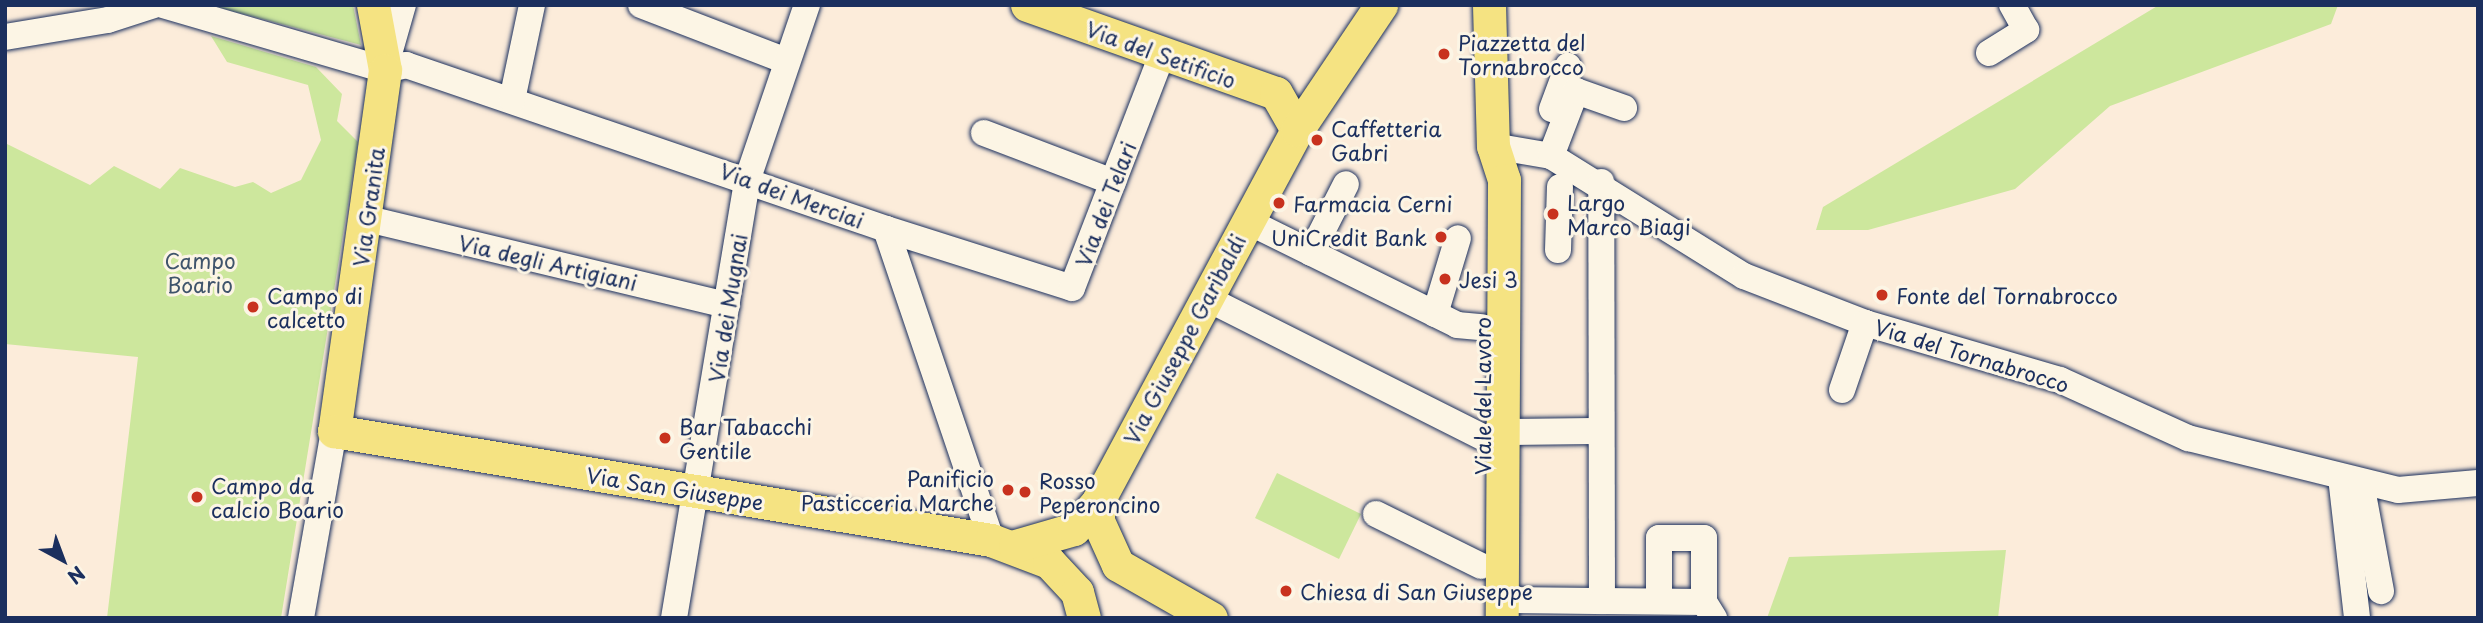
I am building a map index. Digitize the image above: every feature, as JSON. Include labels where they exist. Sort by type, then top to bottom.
[{"type":"main road","points":[[373,5],[385,70]]},
{"type":"main road","name":"Via del Setificio","points":[[1027,5],[1162,55],[1276,93],[1297,130]]},
{"type":"main road","name":"Via Giuseppe Garibaldi","points":[[1003,543],[1074,529],[1098,501],[1297,130],[1339,60],[1381,5]]},
{"type":"main road","points":[[1489,5],[1493,146]]},
{"type":"main road","name":"Via del Setificio","points":[[1256,87],[1339,60]]},
{"type":"main road","name":"Via Granita","points":[[334,431],[368,219],[385,70]]},
{"type":"main road","name":"Viale del Lavoro","points":[[1493,146],[1482,181],[1482,327],[1492,434],[1495,612]]},
{"type":"main road","name":"Viale del Lavoro","points":[[1493,146],[1504,180],[1492,434],[1481,566],[1495,612]]},
{"type":"main road","name":"Via San Giuseppe","points":[[334,431],[1003,543]]},
{"type":"main road","points":[[1098,501],[1110,552],[1126,574],[1211,618]]},
{"type":"main road","points":[[1003,543],[1049,562],[1084,613],[1101,585],[1126,574]]},
{"type":"street","points":[[5,37],[42,32],[154,5]]},
{"type":"street","name":"Via dei Merciai","points":[[163,5],[385,70],[407,65],[748,178],[886,229],[1003,543]]},
{"type":"street","name":"Via Granita","points":[[385,70],[403,5]]},
{"type":"street","points":[[513,100],[532,5]]},
{"type":"street","points":[[642,5],[786,61]]},
{"type":"street","name":"Via dei Mugnai","points":[[674,618],[748,178],[807,5]]},
{"type":"street","points":[[1989,53],[2026,30],[2012,5]]},
{"type":"street","name":"Via dei Telari","points":[[886,229],[1072,288],[1162,55]]},
{"type":"street","points":[[1544,153],[1568,66]]},
{"type":"street","points":[[1544,153],[1576,91],[1624,108]]},
{"type":"street","points":[[984,133],[1113,182]]},
{"type":"street","name":"Via del Tornabrocco","points":[[1493,146],[1544,153],[1601,182],[1723,265],[1865,323],[2060,380],[2188,439],[2351,480],[2419,492],[2478,483]]},
{"type":"street","points":[[1601,182],[1602,601]]},
{"type":"street","points":[[1311,253],[1346,184]]},
{"type":"street","points":[[1558,250],[1560,187]]},
{"type":"street","name":"Via degli Artigiani","points":[[368,219],[727,305]]},
{"type":"street","points":[[1247,221],[1435,314],[1482,327]]},
{"type":"street","points":[[1435,314],[1458,238]]},
{"type":"street","points":[[1206,298],[1492,434],[1601,432]]},
{"type":"street","points":[[1842,390],[1865,323]]},
{"type":"street","name":"Via Granita","points":[[302,618],[334,431]]},
{"type":"street","points":[[2351,480],[2381,591]]},
{"type":"street","points":[[2351,480],[2357,618]]},
{"type":"street","points":[[1376,514],[1481,566]]},
{"type":"street","points":[[1495,612],[1602,601],[1659,601],[1709,610],[1704,538],[1659,538],[1659,601]]},
{"type":"green space","points":[[209,5],[353,5],[361,45]]},
{"type":"green space","points":[[2159,5],[2338,5],[2331,24],[2110,106],[2015,189],[1868,230],[1816,230],[1823,207]]},
{"type":"green space","name":"Campo Boario","points":[[211,36],[316,67],[342,94],[337,121],[358,142],[281,618],[107,618],[138,357],[5,344],[5,143],[90,185],[114,166],[160,189],[180,168],[235,187],[253,182],[271,193],[301,180],[321,140],[308,85],[227,62]]},
{"type":"green space","points":[[1277,473],[1361,514],[1339,559],[1255,518]]},
{"type":"green space","points":[[2006,550],[1998,618],[1767,618],[1789,557]]},
{"type":"place","name":"Piazzetta del Tornabrocco","points":[[1444,54]]},
{"type":"place","name":"Caffetteria Gabri","points":[[1317,140]]},
{"type":"place","name":"Farmacia Cerni","points":[[1279,203]]},
{"type":"place","name":"Largo Marco Biagi","points":[[1553,214]]},
{"type":"place","name":"UniCredit Bank","points":[[1441,237]]},
{"type":"place","name":"Jesi 3","points":[[1445,279]]},
{"type":"place","name":"Fonte del Tornabrocco","points":[[1882,295]]},
{"type":"place","name":"Campo di calcetto","points":[[253,307]]},
{"type":"place","name":"Bar Tabacchi Gentile","points":[[665,438]]},
{"type":"place","name":"Panificio Pasticceria Marche","points":[[1008,490]]},
{"type":"place","name":"Rosso Peperoncino","points":[[1025,492]]},
{"type":"place","name":"Campo da calcio Boario","points":[[197,497]]},
{"type":"place","name":"Chiesa di San Giuseppe","points":[[1286,591]]}]
